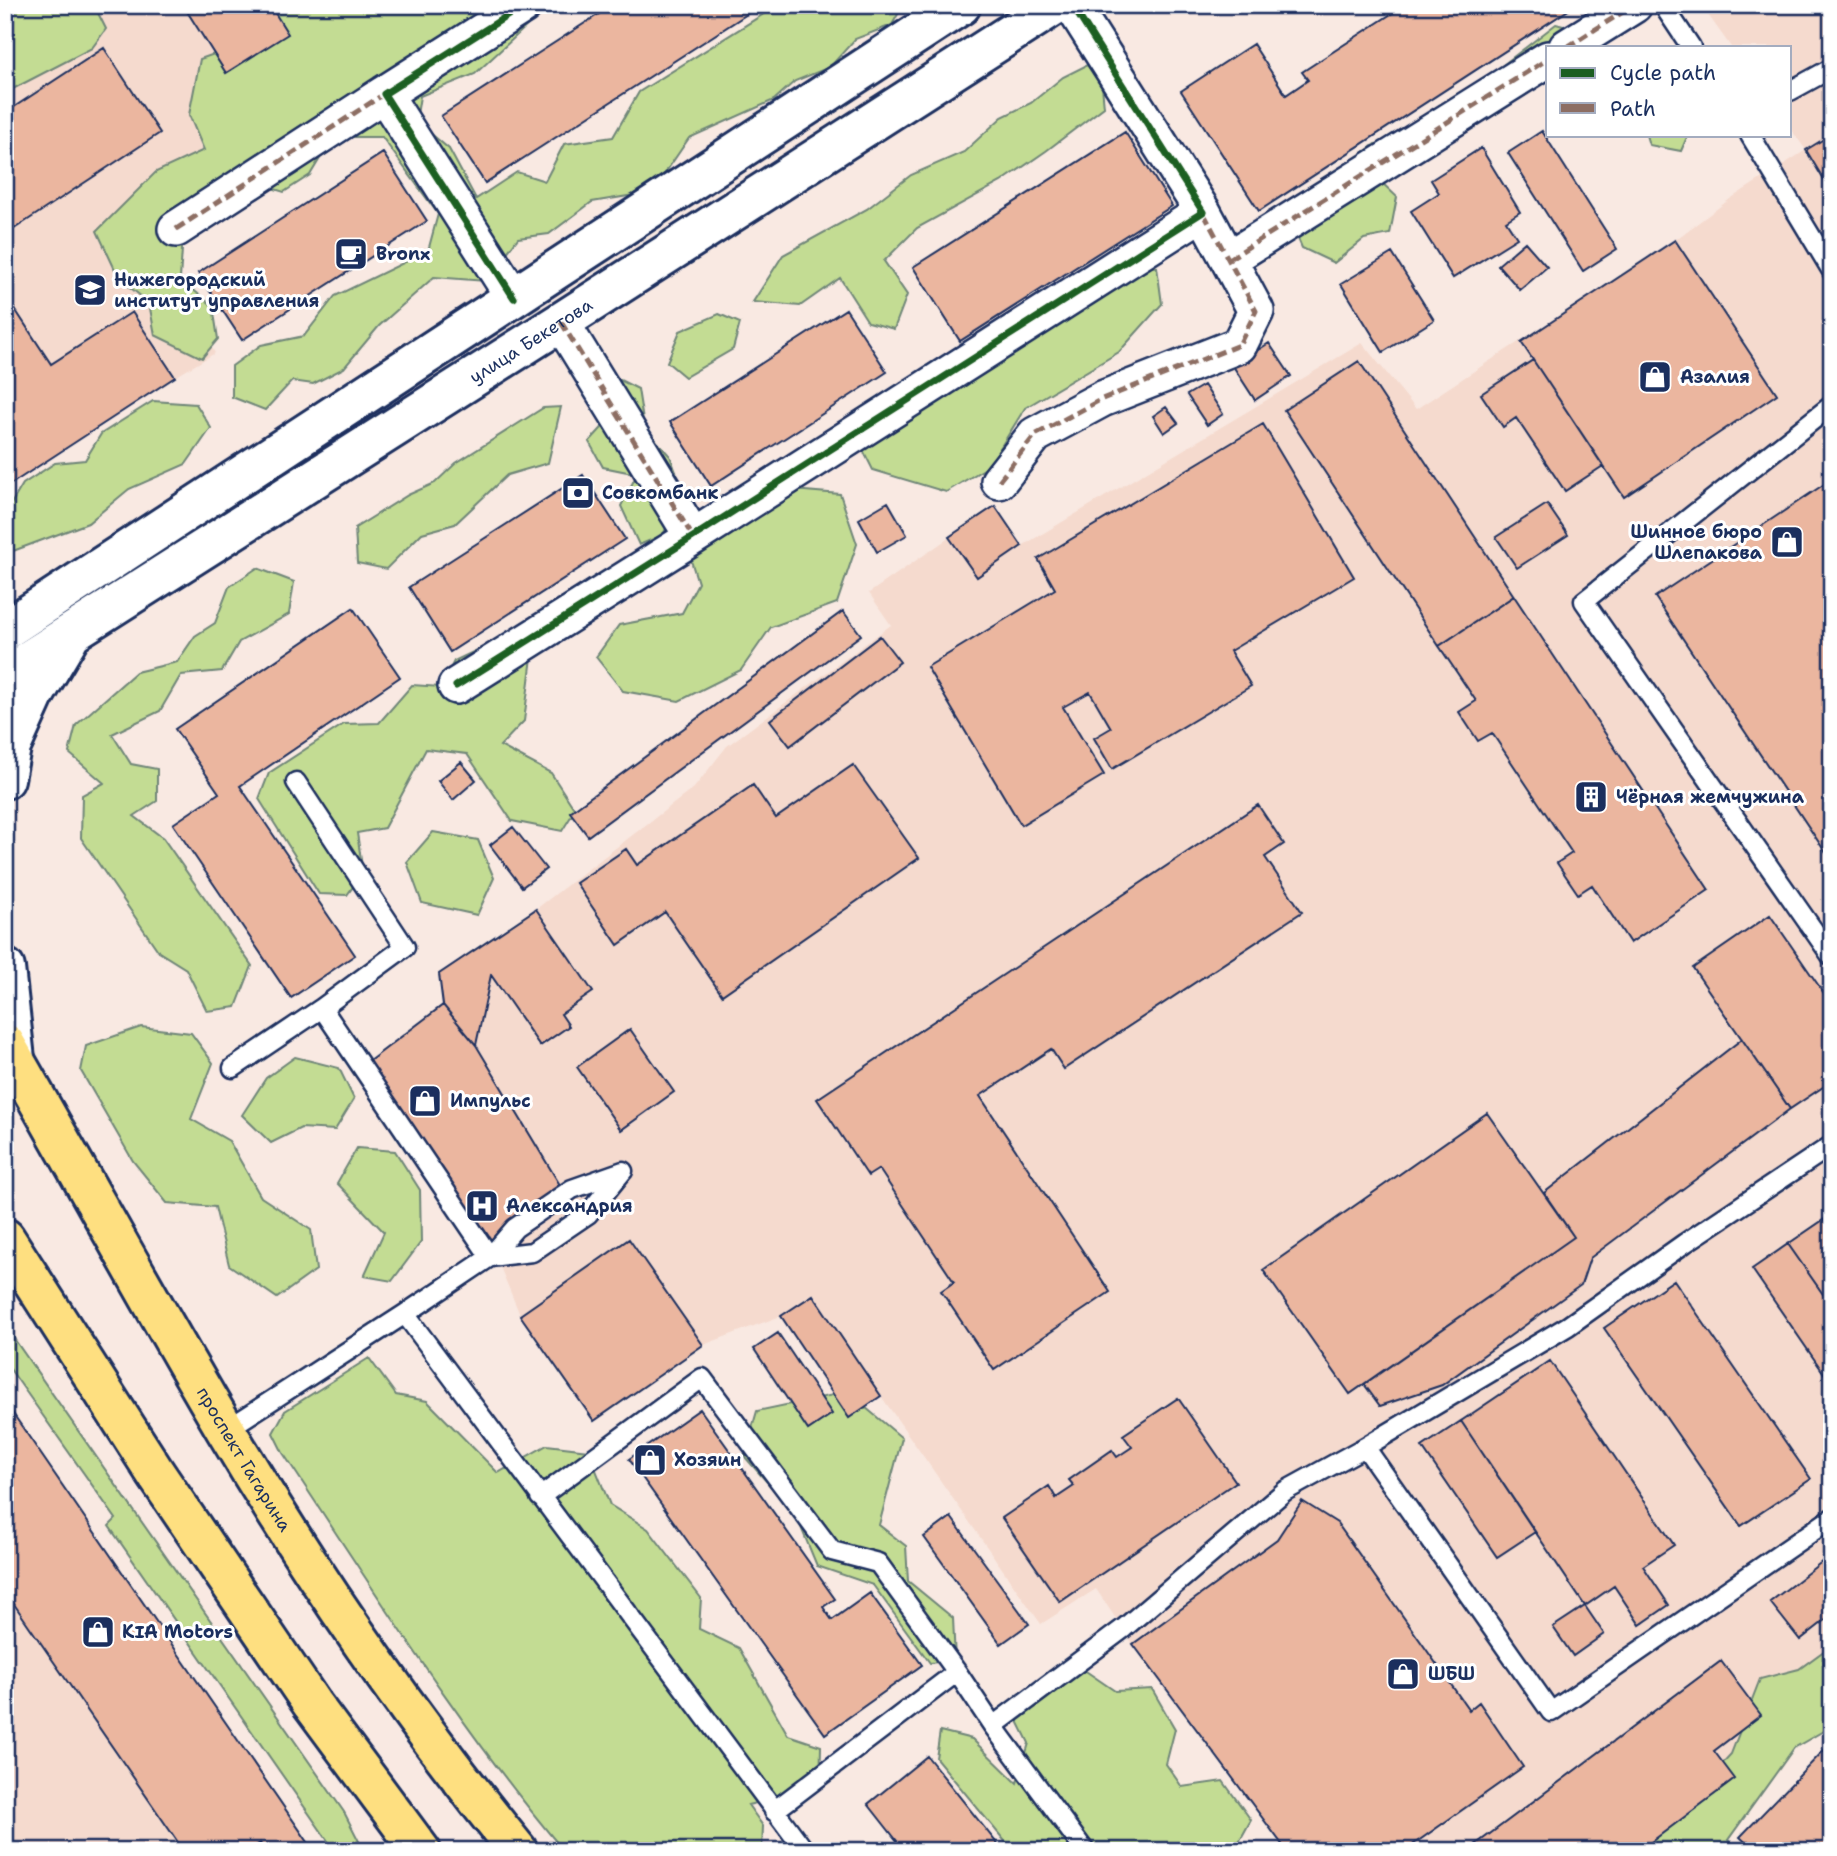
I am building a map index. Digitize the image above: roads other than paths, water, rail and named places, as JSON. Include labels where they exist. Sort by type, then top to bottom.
[{"type":"main road","name":"улица Бекетова","points":[[5,675],[1055,5]]},
{"type":"main road","points":[[5,630],[513,298],[947,9]]},
{"type":"main road","points":[[5,610],[50,601]]},
{"type":"main road","points":[[5,779],[11,747],[34,696],[72,633]]},
{"type":"main road","points":[[5,968],[10,1051]]},
{"type":"main road","name":"проспект Гагарина","points":[[10,1051],[226,1430],[328,1592],[474,1796],[518,1851]]},
{"type":"main road","points":[[7,1245],[312,1704],[421,1851]]},
{"type":"street","points":[[176,229],[524,5]]},
{"type":"street","points":[[999,481],[1035,435],[1101,398],[1239,345],[1256,311],[1203,212],[1072,5]]},
{"type":"street","points":[[1569,46],[1634,5]]},
{"type":"street","points":[[1229,259],[1546,60]]},
{"type":"street","points":[[384,94],[513,298]]},
{"type":"street","points":[[456,686],[1203,212]]},
{"type":"street","points":[[561,322],[693,537]]},
{"type":"lane","points":[[1663,5],[1690,46]]},
{"type":"lane","points":[[1792,90],[1832,68]]},
{"type":"lane","points":[[1751,136],[1832,271]]},
{"type":"lane","points":[[1832,405],[1584,601],[1832,957]]},
{"type":"lane","points":[[233,1068],[322,1008],[405,947],[296,782]]},
{"type":"lane","points":[[322,1008],[490,1257]]},
{"type":"lane","points":[[993,1726],[1124,1628],[1285,1491],[1365,1447],[1568,1326],[1685,1243],[1832,1145]]},
{"type":"lane","points":[[226,1430],[490,1257],[515,1228],[572,1189],[623,1171],[588,1214],[532,1252],[490,1257]]},
{"type":"lane","points":[[405,1314],[805,1851]]},
{"type":"lane","points":[[540,1497],[702,1378],[832,1551],[878,1563],[1085,1851]]},
{"type":"lane","points":[[1365,1447],[1551,1712],[1832,1518]]},
{"type":"lane","points":[[774,1811],[957,1672]]},
{"type":"place","name":"Bronx","points":[[351,254]]},
{"type":"place","name":"Нижегородский институт управления","points":[[90,290]]},
{"type":"place","name":"Азалия","points":[[1655,377]]},
{"type":"place","name":"Совкомбанк","points":[[578,493]]},
{"type":"place","name":"Шинное бюро Шлепакова","points":[[1787,542]]},
{"type":"place","name":"Чёрная жемчужина","points":[[1591,797]]},
{"type":"place","name":"Импульс","points":[[425,1101]]},
{"type":"place","name":"Александрия","points":[[482,1206]]},
{"type":"place","name":"Хозяин","points":[[650,1460]]},
{"type":"place","name":"KIA Motors","points":[[98,1632]]},
{"type":"place","name":"ШБШ","points":[[1403,1674]]}]
